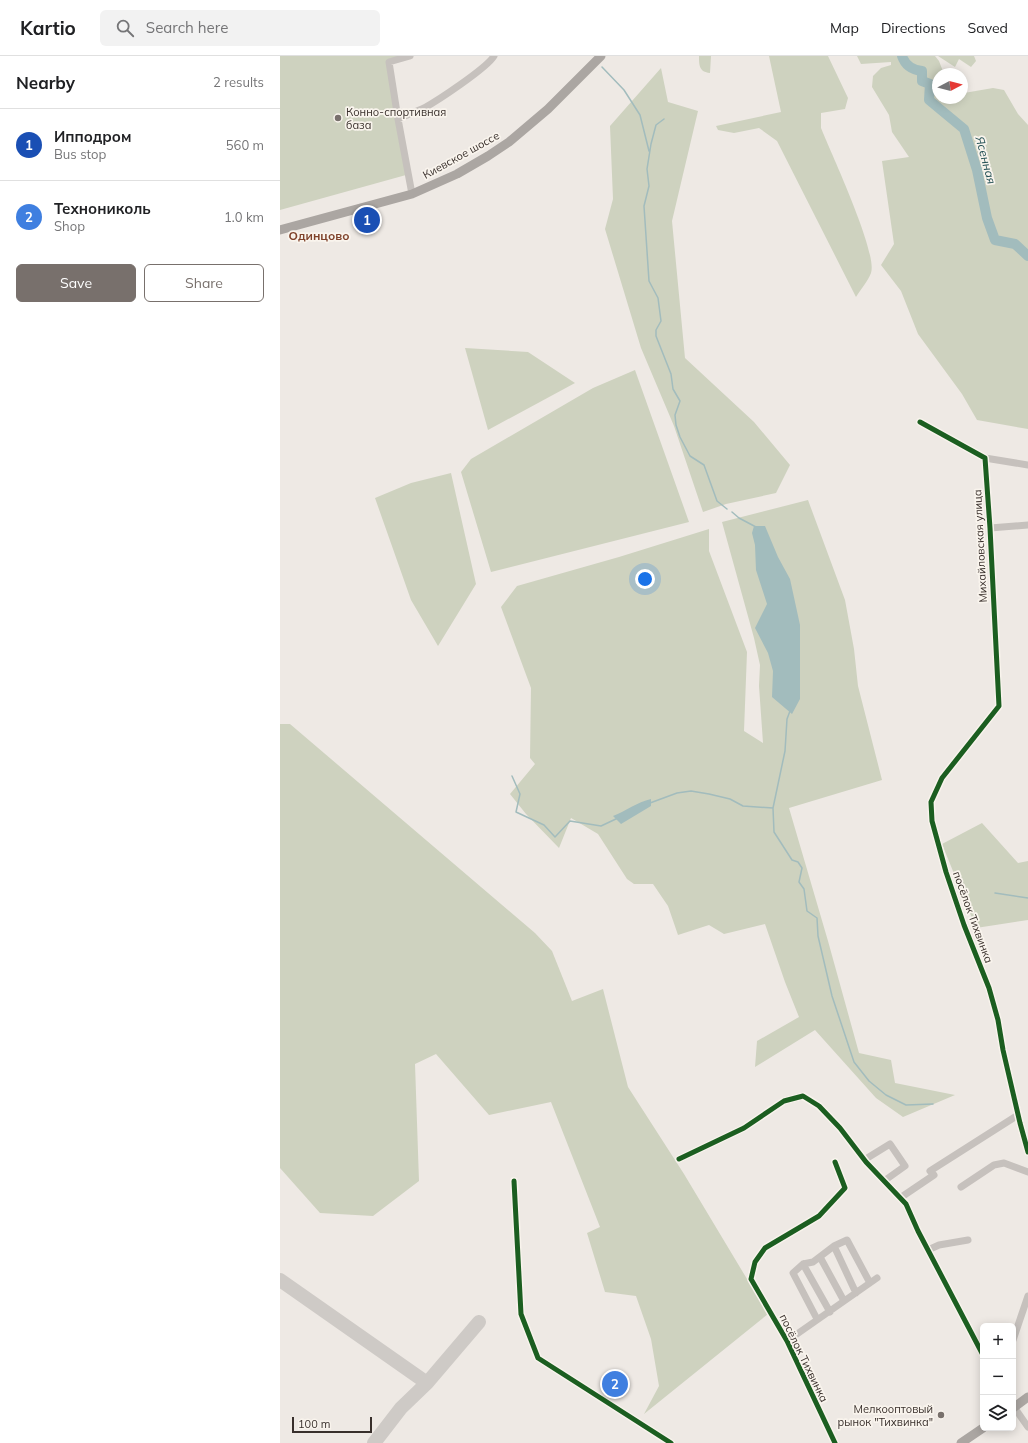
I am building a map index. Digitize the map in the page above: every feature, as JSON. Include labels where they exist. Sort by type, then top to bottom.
[{"type":"main road","name":"Киевское шоссе","points":[[280,230],[412,194],[446,180],[509,142],[548,109],[601,56]]},
{"type":"main road","points":[[1016,1406],[1028,1397]]},
{"type":"main road","points":[[961,1443],[980,1430]]},
{"type":"street","points":[[410,56],[389,62],[412,194]]},
{"type":"street","points":[[398,119],[424,108],[491,61],[494,56]]},
{"type":"street","points":[[920,422],[985,458],[1028,465]]},
{"type":"street","name":"Михайловская улица","points":[[985,458],[999,706]]},
{"type":"street","points":[[990,528],[1028,525]]},
{"type":"street","name":"посёлок Тихвинка","points":[[999,706],[942,778],[931,802],[932,821],[946,872],[964,925],[989,988],[998,1020],[1018,1115],[1028,1152]]},
{"type":"street","points":[[679,1159],[744,1128],[784,1101],[803,1096],[819,1106],[835,1122],[864,1160],[906,1204],[928,1250],[980,1349]]},
{"type":"street","points":[[900,1198],[934,1176],[930,1171],[1018,1115]]},
{"type":"street","points":[[864,1160],[890,1144],[905,1166],[884,1181]]},
{"type":"street","name":"посёлок Тихвинка","points":[[835,1162],[845,1188],[819,1216],[765,1248],[755,1262],[751,1279],[787,1341],[835,1443]]},
{"type":"street","points":[[961,1187],[994,1165],[1004,1163],[1028,1172]]},
{"type":"street","points":[[514,1182],[522,1314],[538,1358],[671,1443]]},
{"type":"street","points":[[817,1318],[793,1274],[803,1264],[813,1262],[834,1246],[847,1240],[870,1283]]},
{"type":"street","points":[[928,1250],[938,1245],[968,1240]]},
{"type":"street","points":[[834,1246],[856,1293]]},
{"type":"street","points":[[820,1257],[844,1301]]},
{"type":"street","points":[[803,1264],[830,1312]]},
{"type":"street","points":[[787,1341],[817,1318],[830,1312],[877,1278]]},
{"type":"street","points":[[1016,1331],[1028,1296]]},
{"type":"street","points":[[1016,1411],[1028,1427]]},
{"type":"green space","name":"Конно-спортивная база","points":[[280,56],[401,56],[387,61],[406,175],[280,210]]},
{"type":"green space","points":[[699,56],[711,56],[710,73],[700,68]]},
{"type":"green space","points":[[769,56],[828,56],[848,98],[845,109],[821,113],[821,128],[868,245],[871,273],[856,297],[777,141],[759,128],[734,133],[718,130],[716,126],[781,112]]},
{"type":"green space","points":[[857,56],[935,56],[942,68],[932,68],[932,104],[968,104],[968,92],[993,88],[1004,90],[1018,114],[1028,125],[1028,429],[977,420],[962,394],[918,334],[901,291],[881,265],[894,244],[882,161],[909,157],[892,132],[889,115],[872,87],[873,76],[881,68],[891,65],[891,62],[861,64]]},
{"type":"green space","points":[[938,56],[974,56],[976,61],[971,67],[959,59],[955,67]]},
{"type":"green space","points":[[661,68],[668,102],[698,111],[672,221],[685,358],[754,422],[790,465],[776,493],[726,504],[703,512],[674,426],[641,348],[605,229],[613,199],[610,126]]},
{"type":"green space","points":[[465,348],[528,352],[575,383],[488,430]]},
{"type":"green space","points":[[635,370],[689,522],[491,572],[461,472],[471,459],[593,388]]},
{"type":"green space","points":[[451,473],[476,584],[438,646],[411,600],[375,498],[411,483]]},
{"type":"green space","points":[[808,500],[845,600],[854,649],[858,686],[882,780],[789,808],[859,1053],[891,1060],[895,1083],[955,1095],[903,1117],[876,1098],[815,1030],[755,1067],[757,1041],[799,1017],[765,924],[724,934],[709,925],[678,935],[668,906],[653,884],[634,884],[627,879],[598,834],[571,818],[559,848],[526,814],[510,794],[535,764],[530,758],[531,688],[501,607],[517,586],[619,557],[709,529],[709,551],[747,652],[744,731],[763,743],[759,686],[760,665],[722,522]]},
{"type":"green space","points":[[280,724],[290,724],[535,933],[552,951],[572,1001],[603,989],[628,1087],[684,1174],[768,1314],[644,1414],[659,1386],[651,1339],[636,1296],[605,1292],[587,1233],[600,1227],[551,1102],[489,1115],[436,1054],[415,1064],[419,1181],[373,1216],[320,1213],[280,1168]]},
{"type":"green space","points":[[982,823],[1018,863],[1028,861],[1028,920],[976,928],[942,844]]},
{"type":"water","points":[[754,526],[765,526],[778,557],[790,579],[800,625],[800,699],[792,714],[772,697],[773,671],[768,653],[755,628],[767,604],[756,570],[755,545],[752,533]]},
{"type":"water","points":[[651,799],[651,806],[621,824],[613,816],[641,802]]},
{"type":"waterway","name":"Ясенная","points":[[902,56],[909,66],[915,70],[922,71],[922,81],[930,84],[929,100],[964,129],[977,170],[987,218],[995,240],[1015,244],[1028,256]]},
{"type":"waterway","points":[[602,67],[624,90],[640,115],[649,151]]},
{"type":"waterway","points":[[664,119],[656,125],[651,144],[647,169],[649,186],[644,206],[649,281],[658,298],[661,321],[656,330],[656,336],[671,374],[673,389],[680,401],[675,415],[676,425],[680,437],[690,456],[704,465],[717,501],[727,509]]},
{"type":"waterway","points":[[732,512],[739,518],[756,527]]},
{"type":"waterway","points":[[790,711],[787,719],[785,751],[773,808],[774,832],[792,860],[798,862],[802,868],[799,882],[804,889],[807,911],[817,918],[818,936],[832,996],[854,1062],[869,1081],[886,1095],[906,1105],[933,1104]]},
{"type":"waterway","points":[[512,776],[520,794],[516,812],[544,825],[555,837],[570,821],[601,826],[618,818]]},
{"type":"waterway","points":[[650,803],[677,793],[691,791],[730,799],[743,806],[773,808]]},
{"type":"waterway","points":[[995,893],[1028,898]]},
{"type":"taxiway","points":[[280,1280],[427,1383]]},
{"type":"taxiway","points":[[374,1443],[401,1408],[427,1383],[479,1322]]},
{"type":"cycle path","points":[[920,422],[985,458],[999,706],[942,778],[931,802],[932,821],[946,872],[964,925],[989,988],[998,1020],[1003,1050],[1028,1152]]},
{"type":"cycle path","points":[[679,1159],[744,1128],[784,1101],[803,1096],[819,1106],[840,1128],[866,1162],[906,1204],[918,1231],[980,1349]]},
{"type":"cycle path","points":[[835,1162],[845,1188],[819,1216],[765,1248],[755,1262],[751,1279],[787,1341],[835,1443]]},
{"type":"cycle path","points":[[514,1181],[521,1314],[538,1358],[671,1443]]},
{"type":"place","name":"Конно-спортивная база","points":[[338,118]]},
{"type":"place","name":"Ипподром","points":[[367,220]]},
{"type":"place","name":"Технониколь","points":[[615,1384]]},
{"type":"place","name":"Мелкооптовый рынок \"Тихвинка\"","points":[[941,1415]]},
{"type":"district","name":"Одинцово","points":[[319,235]]}]
